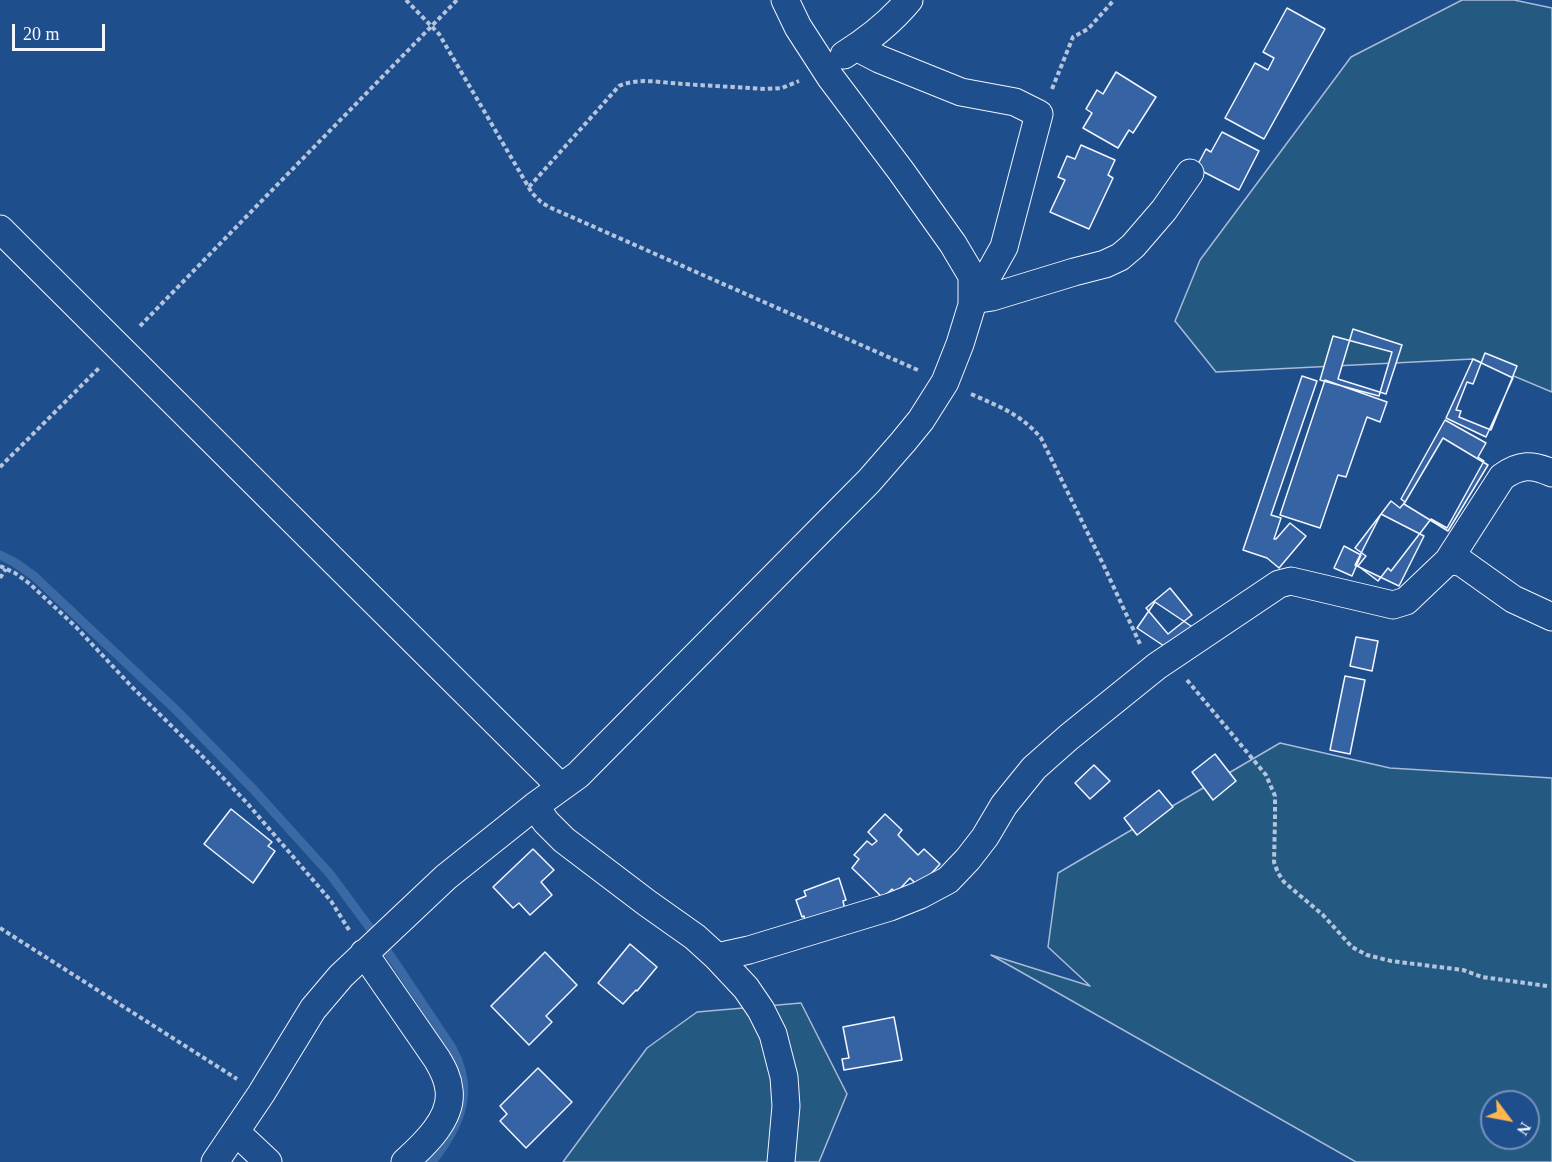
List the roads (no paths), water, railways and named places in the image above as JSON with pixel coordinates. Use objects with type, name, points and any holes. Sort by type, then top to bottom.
[{"type":"street","points":[[215,1162],[314,1010],[341,976],[446,877],[578,775],[869,481],[921,420],[945,382],[972,306],[972,276],[953,244],[824,68],[798,27],[785,0]]},
{"type":"street","points":[[824,68],[895,17],[909,0]]},
{"type":"street","points":[[856,47],[879,59],[961,92],[1016,102],[1039,114],[1005,248],[990,272],[973,292]]},
{"type":"street","points":[[973,292],[992,297],[1105,264],[1120,257],[1133,246],[1164,210],[1190,173]]},
{"type":"street","points":[[0,229],[561,788]]},
{"type":"street","points":[[717,957],[749,950],[890,907],[920,896],[948,880],[985,837],[1004,805],[1034,768],[1163,662],[1279,584],[1291,580],[1393,605],[1406,601],[1448,561],[1502,477],[1510,470],[1526,465],[1552,473]]},
{"type":"street","points":[[1448,561],[1461,562],[1513,599],[1552,617]]},
{"type":"street","points":[[536,806],[546,822],[564,840],[695,937],[746,988],[774,1034],[784,1077],[786,1106],[781,1162]]},
{"type":"street","points":[[373,946],[445,1073],[450,1092],[448,1108],[440,1124],[420,1149],[405,1162]]},
{"type":"street","points":[[236,1132],[268,1162]]},
{"type":"waterway","points":[[0,555],[34,576],[176,710],[253,789],[330,874],[392,958],[452,1048],[463,1079],[464,1093],[457,1121],[432,1162]]}]
